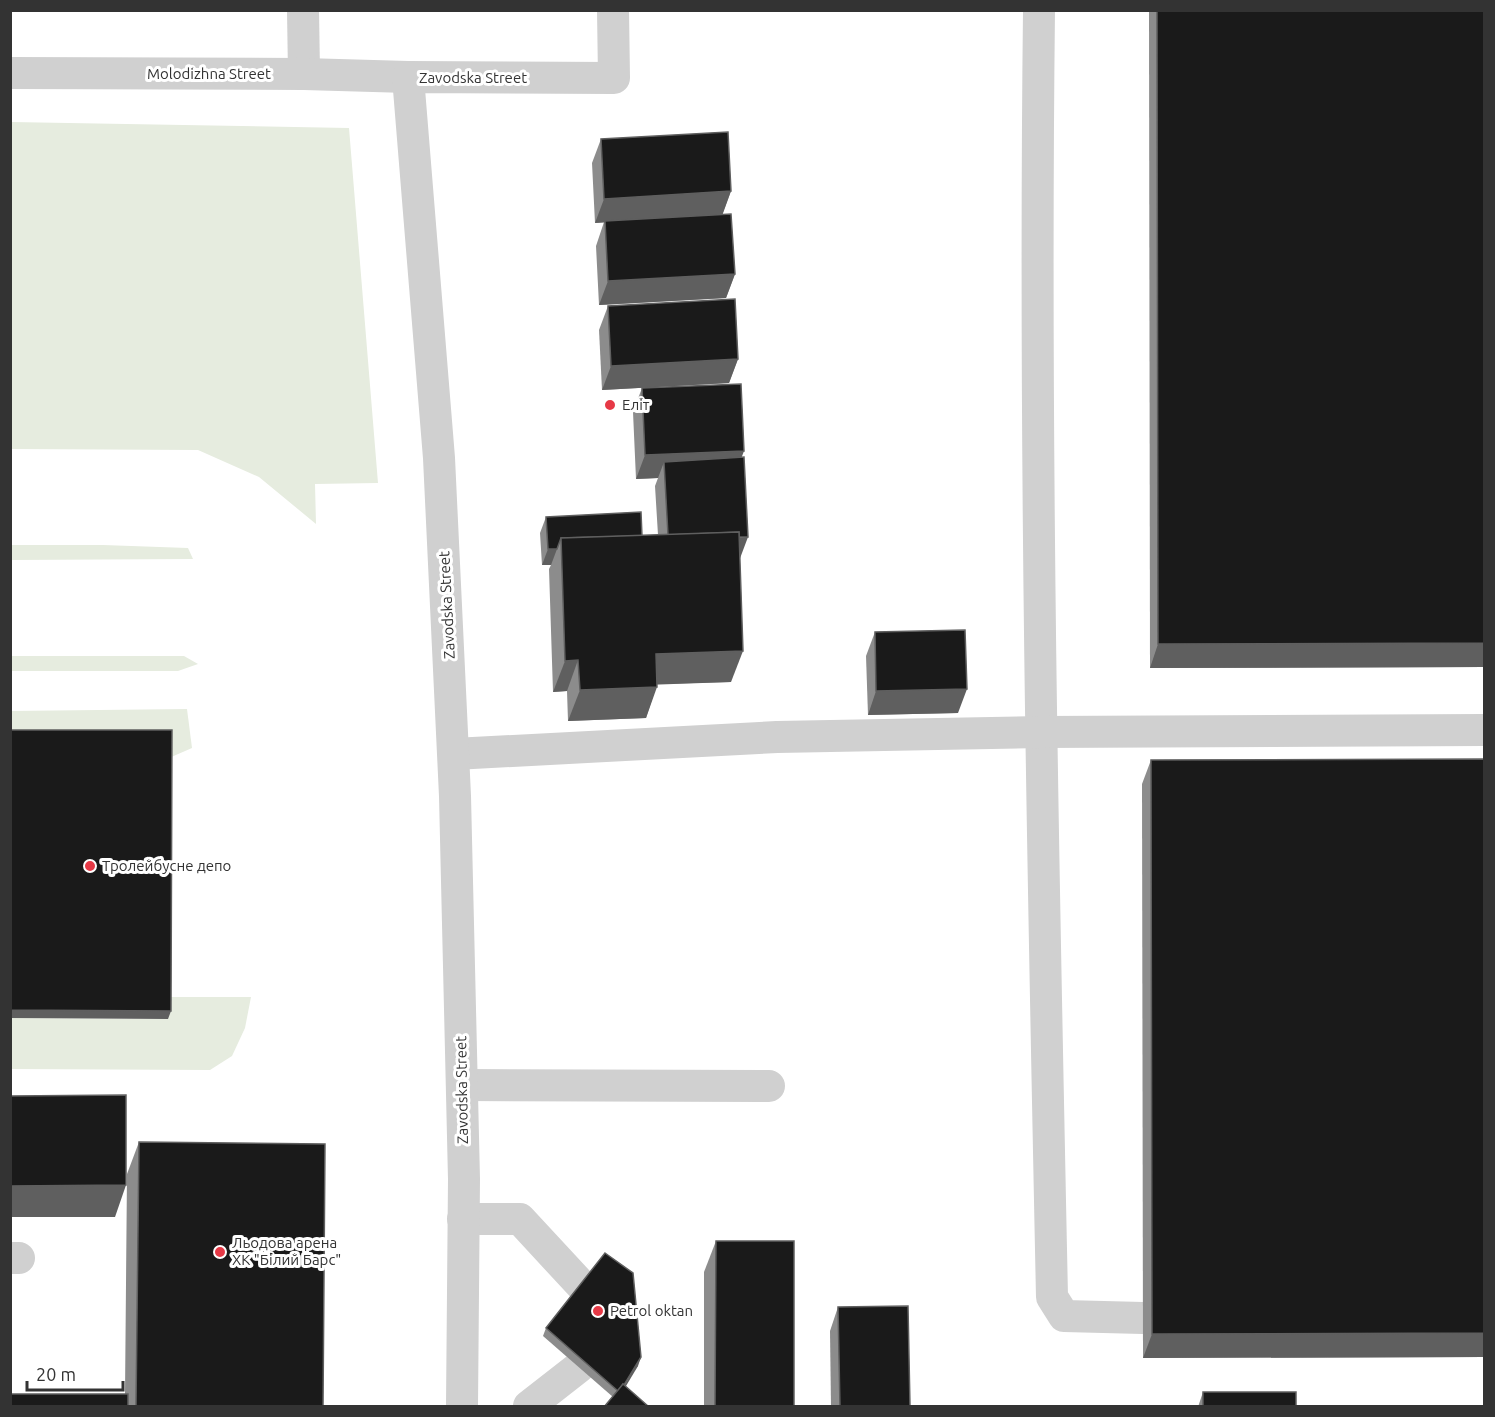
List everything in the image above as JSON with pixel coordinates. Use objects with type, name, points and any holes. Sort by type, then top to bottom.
[{"type":"street","points":[[303,10],[304,74]]},
{"type":"street","name":"Zavodska Street","points":[[462,1407],[462,1085],[454,754],[440,458],[408,77],[614,78],[613,10]]},
{"type":"street","points":[[1039,10],[1037,237],[1040,732],[1052,1297],[1064,1316],[1143,1318]]},
{"type":"street","name":"Molodizhna Street","points":[[10,73],[304,74],[408,77]]},
{"type":"street","points":[[454,754],[777,737],[1040,732],[1485,730]]},
{"type":"street","points":[[462,1085],[769,1086]]},
{"type":"street","points":[[463,1219],[520,1219],[582,1286]]},
{"type":"street","points":[[530,1407],[579,1367]]},
{"type":"shaded area","points":[[11,122],[349,128],[378,483],[315,484],[316,524],[259,477],[198,450],[11,449]]},
{"type":"shaded area","points":[[11,545],[188,548],[193,559],[11,560]]},
{"type":"shaded area","points":[[11,656],[184,656],[198,664],[178,671],[11,671]]},
{"type":"shaded area","points":[[187,709],[192,748],[169,758],[11,738],[10,711]]},
{"type":"shaded area","points":[[168,997],[251,997],[245,1028],[232,1056],[210,1070],[11,1069],[11,1018],[168,1019]]},
{"type":"building","points":[[1157,10],[1485,10],[1485,643],[1158,644]]},
{"type":"building","points":[[728,132],[731,191],[604,199],[601,139]]},
{"type":"building","points":[[731,214],[735,274],[608,281],[605,221]]},
{"type":"building","points":[[735,299],[738,359],[611,366],[608,306]]},
{"type":"building","points":[[741,384],[744,451],[645,455],[642,388]]},
{"type":"building","points":[[744,457],[748,537],[739,537],[739,532],[668,535],[664,462]]},
{"type":"building","points":[[641,512],[642,536],[561,538],[557,549],[548,549],[546,517]]},
{"type":"building","points":[[739,532],[743,651],[656,654],[657,687],[580,690],[578,660],[565,661],[561,538]]},
{"type":"building","points":[[965,630],[967,689],[876,691],[875,632]]},
{"type":"building","name":"Тролейбусне депо","points":[[10,730],[172,730],[171,1011],[10,1010]]},
{"type":"building","points":[[1485,759],[1485,1333],[1152,1334],[1151,760]]},
{"type":"building","points":[[126,1095],[126,1185],[10,1186],[10,1096]]},
{"type":"building","name":"Льодова арена ХК \"Білий Барс\"","points":[[139,1142],[325,1144],[323,1407],[136,1407]]},
{"type":"building","points":[[716,1241],[794,1241],[794,1407],[715,1407]]},
{"type":"building","name":"Petrol oktan","points":[[605,1253],[633,1273],[641,1357],[618,1391],[546,1328]]},
{"type":"building","points":[[908,1306],[910,1407],[840,1407],[838,1307]]},
{"type":"building","points":[[623,1384],[649,1407],[604,1407]]},
{"type":"building","points":[[1203,1392],[1296,1392],[1296,1407],[1203,1407]]},
{"type":"building","points":[[10,1394],[128,1394],[128,1407],[10,1407]]},
{"type":"place","name":"Еліт","points":[[610,405]]},
{"type":"place","name":"Тролейбусне депо","points":[[90,866]]},
{"type":"place","name":"Льодова арена ХК \"Білий Барс\"","points":[[220,1252]]},
{"type":"place","name":"Petrol oktan","points":[[598,1311]]}]
